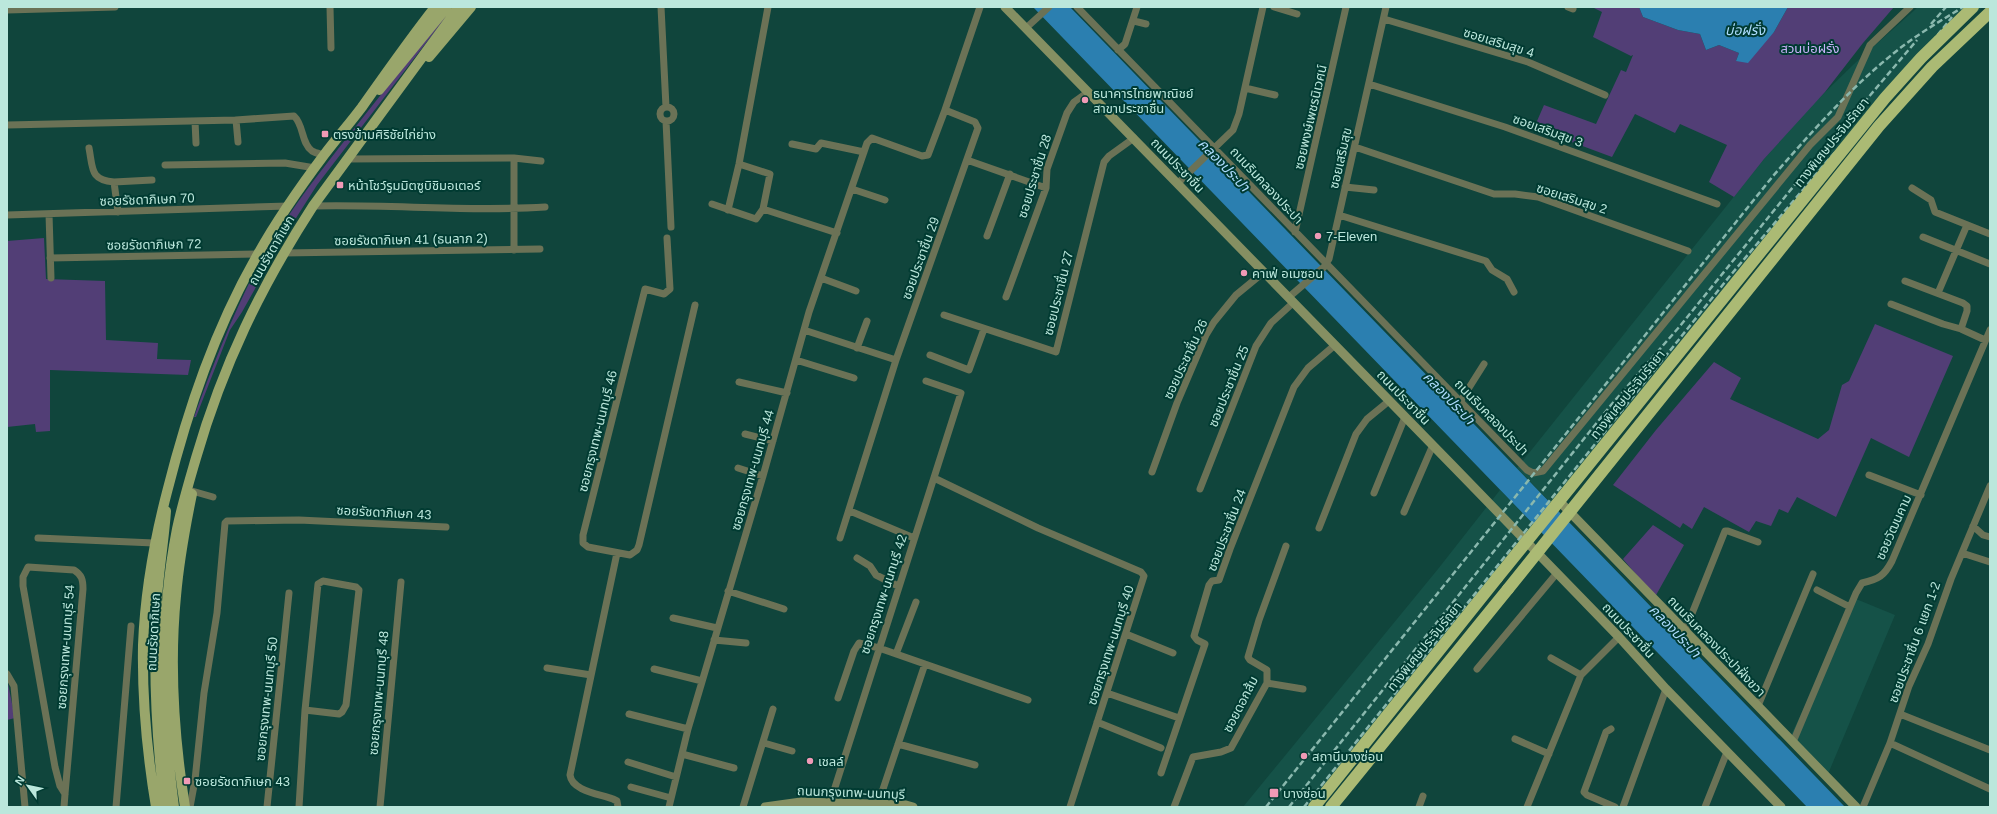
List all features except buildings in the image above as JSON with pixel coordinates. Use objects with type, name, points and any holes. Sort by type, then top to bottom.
[{"type":"highway","name":"ทางพิเศษประจิมรัถยา","points":[[1314,807],[1826,170],[1916,64],[1973,7]]},
{"type":"highway","name":"ทางพิเศษประจิมรัถยา","points":[[1331,807],[1875,131],[1932,67],[1990,12]]},
{"type":"main road","name":"ถนนรัชดาภิเษก","points":[[156,807],[147,752],[143,645],[154,542],[179,441],[205,364],[233,301],[258,254],[288,206],[324,155],[362,107],[396,56],[435,7]]},
{"type":"main road","name":"ถนนรัชดาภิเษก","points":[[362,107],[394,73],[447,7]]},
{"type":"main road","name":"ถนนรัชดาภิเษก","points":[[174,807],[164,700],[168,598],[177,530],[195,460],[210,413],[236,344],[260,294],[283,253],[313,206],[410,76],[459,7]]},
{"type":"main road","name":"ถนนรัชดาภิเษก","points":[[410,76],[439,47],[471,7]]},
{"type":"main road","name":"ถนนประชาชื่น","points":[[1005,7],[1541,556],[1619,637],[1666,689],[1781,807]]},
{"type":"main road","name":"ถนนรัชดาภิเษก","points":[[185,807],[176,740],[173,653],[176,596],[192,491],[195,460]]},
{"type":"main road","name":"ถนนรัชดาภิเษก","points":[[165,807],[155,693],[157,596],[165,523],[166,495]]},
{"type":"main road","name":"ถนนริมคลองประปาฝั่งขวา","points":[[1561,503],[1856,807]]},
{"type":"main road","points":[[1338,807],[1541,556]]},
{"type":"main road","name":"ถนนกรุงเทพ-นนทบุรี","points":[[765,807],[800,802],[878,804],[913,807]]},
{"type":"street","points":[[7,10],[115,7]]},
{"type":"street","points":[[330,7],[331,48]]},
{"type":"street","points":[[661,7],[666,107],[660,113],[662,119],[666,121],[671,227]]},
{"type":"street","points":[[728,210],[739,164],[768,7]]},
{"type":"street","points":[[945,110],[980,7]]},
{"type":"street","points":[[1026,28],[1049,7]]},
{"type":"street","name":"ถนนริมคลองประปา","points":[[1077,7],[1295,232],[1325,266],[1527,470],[1532,473],[1543,471],[1805,152],[1838,117],[1870,45],[1910,7]]},
{"type":"street","points":[[1118,50],[1125,44],[1134,21],[1137,7]]},
{"type":"street","points":[[1178,183],[1232,130],[1239,114],[1263,7]]},
{"type":"street","points":[[1274,7],[1297,14]]},
{"type":"street","name":"ซอยพงษ์เพชรนิเวศน์","points":[[1295,232],[1346,7]]},
{"type":"street","name":"ซอยเสริมสุข","points":[[1325,266],[1331,250],[1386,7]]},
{"type":"street","name":"ซอยเสริมสุข 4","points":[[1384,19],[1528,62],[1604,95]]},
{"type":"street","points":[[1134,21],[1146,24]]},
{"type":"street","name":"ซอยเสริมสุข 3","points":[[1369,84],[1505,127],[1717,204]]},
{"type":"street","points":[[1245,88],[1275,95]]},
{"type":"street","name":"ซอยประชาชื่น 28","points":[[1006,297],[1046,188],[1047,169],[1068,113],[1074,102],[1088,92]]},
{"type":"street","name":"ซอยกรุงเทพ-นนทบุรี 44","points":[[669,807],[688,729],[763,476],[804,330],[867,143],[872,138],[922,156],[928,155],[945,110]]},
{"type":"street","name":"ซอยประชาชื่น 29","points":[[840,538],[850,511],[896,360],[978,128],[977,124],[945,110]]},
{"type":"street","points":[[7,125],[195,122],[294,116],[301,124],[307,145],[312,150],[324,155]]},
{"type":"street","points":[[236,120],[238,142]]},
{"type":"street","points":[[195,122],[196,143]]},
{"type":"street","name":"ซอยประชาชื่น 27","points":[[944,315],[1056,352],[1104,162],[1109,156],[1134,138]]},
{"type":"street","points":[[792,144],[816,150],[821,142],[864,152]]},
{"type":"street","name":"ซอยเสริมสุข 2","points":[[1355,147],[1494,194],[1515,194],[1538,197],[1688,251]]},
{"type":"street","points":[[89,148],[94,173],[99,179],[114,182],[152,180]]},
{"type":"street","points":[[514,158],[514,250]]},
{"type":"street","points":[[348,159],[514,158],[541,161]]},
{"type":"street","points":[[967,160],[1046,188]]},
{"type":"street","points":[[165,165],[285,163],[315,168]]},
{"type":"street","points":[[712,204],[756,219],[763,209],[770,174],[739,164]]},
{"type":"street","points":[[987,236],[1010,174]]},
{"type":"street","points":[[114,182],[118,212]]},
{"type":"street","points":[[1345,187],[1374,190]]},
{"type":"street","points":[[1912,188],[1931,200],[1935,212],[1990,234]]},
{"type":"street","points":[[852,189],[885,200]]},
{"type":"street","points":[[313,206],[365,205],[514,209],[545,207]]},
{"type":"street","name":"ซอยรัชดาภิเษก 70","points":[[7,215],[288,206]]},
{"type":"street","points":[[763,209],[837,233]]},
{"type":"street","points":[[49,214],[51,278]]},
{"type":"street","points":[[1339,215],[1486,261],[1492,270],[1507,279],[1514,292]]},
{"type":"street","points":[[1938,293],[1967,225]]},
{"type":"street","points":[[1923,237],[1990,264]]},
{"type":"street","name":"ซอยกรุงเทพ-นนทบุรี 46","points":[[667,238],[670,289],[664,294],[646,289],[583,535],[583,543],[588,547],[630,555],[637,550],[695,305]]},
{"type":"street","name":"ซอยรัชดาภิเษก 41 (ธนลาภ 2)","points":[[283,253],[540,249]]},
{"type":"street","name":"ซอยรัชดาภิเษก 72","points":[[50,258],[258,254]]},
{"type":"street","points":[[1291,300],[1301,286],[1325,266]]},
{"type":"street","name":"ซอยประชาชื่น 26","points":[[1152,472],[1177,403],[1206,334],[1236,295],[1264,272]]},
{"type":"street","points":[[821,278],[856,292]]},
{"type":"street","points":[[1905,281],[1938,293],[1967,306],[1967,311],[1961,329]]},
{"type":"street","name":"ซอยประชาชื่น 25","points":[[1200,489],[1256,346],[1271,323],[1291,300]]},
{"type":"street","points":[[1891,304],[1943,324],[1961,329],[1986,340]]},
{"type":"street","points":[[857,348],[867,321]]},
{"type":"street","points":[[930,355],[968,370],[984,329]]},
{"type":"street","points":[[804,330],[896,360]]},
{"type":"street","name":"ซอยวัฒนคาม","points":[[1793,742],[1850,607],[1862,583],[1880,577],[1886,573],[1921,495],[1990,330]]},
{"type":"street","name":"ซอยประชาชื่น 24","points":[[1161,773],[1205,644],[1197,640],[1194,636],[1209,585],[1212,581],[1219,580],[1222,576],[1230,549],[1296,383],[1308,368],[1335,345]]},
{"type":"street","points":[[796,360],[854,378]]},
{"type":"street","points":[[1460,402],[1484,364]]},
{"type":"street","name":"ซอยกรุงเทพ-นนทบุรี 42","points":[[830,803],[878,648],[961,393],[926,381]]},
{"type":"street","points":[[738,382],[787,393]]},
{"type":"street","points":[[1319,528],[1356,434],[1367,419],[1389,401]]},
{"type":"street","points":[[1374,493],[1405,417]]},
{"type":"street","points":[[745,434],[773,441]]},
{"type":"street","points":[[1404,512],[1433,446]]},
{"type":"street","points":[[738,468],[763,476]]},
{"type":"street","points":[[1869,475],[1921,495]]},
{"type":"street","name":"ซอยกรุงเทพ-นนทบุรี 40","points":[[934,478],[1033,526],[1143,574],[1145,579],[1070,807]]},
{"type":"street","name":"ซอยประชาชื่น 6 แยก 1-2","points":[[1863,807],[1890,743],[1909,686],[1928,644],[1962,553],[1990,486]]},
{"type":"street","points":[[192,491],[213,497]]},
{"type":"street","points":[[850,511],[914,538]]},
{"type":"street","name":"ซอยรัชดาภิเษก 43","points":[[190,807],[195,780],[204,693],[217,613],[225,523],[227,521],[299,520],[446,527]]},
{"type":"street","points":[[1973,526],[1983,534],[1990,537]]},
{"type":"street","points":[[1685,631],[1725,532],[1728,531],[1758,542]]},
{"type":"street","points":[[38,538],[154,542]]},
{"type":"street","name":"ซอยดอกส้ม","points":[[1174,807],[1193,757],[1221,752],[1230,748],[1267,683],[1267,670],[1250,660],[1248,657],[1257,626],[1286,546]]},
{"type":"street","points":[[617,552],[570,780],[575,786],[613,799],[618,807]]},
{"type":"street","points":[[1962,553],[1990,562]]},
{"type":"street","points":[[857,558],[870,566],[876,575],[898,586]]},
{"type":"street","name":"ซอยกรุงเทพ-นนทบุรี 54","points":[[64,807],[83,580],[80,574],[74,570],[28,567],[23,577],[23,586],[55,767],[60,786],[65,794]]},
{"type":"street","points":[[1477,669],[1557,573]]},
{"type":"street","points":[[1758,706],[1812,574]]},
{"type":"street","points":[[299,807],[306,710],[318,584],[321,581],[356,587],[359,590],[346,705],[339,714],[306,710]]},
{"type":"street","name":"ซอยกรุงเทพ-นนทบุรี 48","points":[[380,807],[401,582]]},
{"type":"street","points":[[1817,590],[1850,607]]},
{"type":"street","points":[[728,591],[784,610]]},
{"type":"street","name":"ซอยกรุงเทพ-นนทบุรี 50","points":[[267,807],[289,593]]},
{"type":"street","points":[[896,654],[916,602]]},
{"type":"street","points":[[673,618],[717,628]]},
{"type":"street","points":[[116,807],[131,626]]},
{"type":"street","points":[[1126,634],[1173,653]]},
{"type":"street","points":[[1527,807],[1581,675],[1619,637]]},
{"type":"street","points":[[714,640],[746,643]]},
{"type":"street","points":[[838,698],[857,646],[859,643],[863,643],[1028,700]]},
{"type":"street","points":[[1551,658],[1581,675]]},
{"type":"street","points":[[878,804],[925,664]]},
{"type":"street","points":[[547,668],[591,675]]},
{"type":"street","points":[[654,669],[702,681]]},
{"type":"street","points":[[7,674],[14,686],[26,807]]},
{"type":"street","points":[[1267,683],[1303,689]]},
{"type":"street","points":[[1623,807],[1666,689]]},
{"type":"street","points":[[1107,693],[1180,718]]},
{"type":"street","points":[[743,807],[764,743],[773,709]]},
{"type":"street","points":[[628,714],[688,729]]},
{"type":"street","points":[[1900,714],[1990,750]]},
{"type":"street","points":[[1097,722],[1161,748]]},
{"type":"street","points":[[1611,729],[1606,732],[1584,792],[1587,795],[1615,807]]},
{"type":"street","points":[[1516,739],[1549,754]]},
{"type":"street","points":[[764,743],[792,751]]},
{"type":"street","points":[[1890,743],[1990,789]]},
{"type":"street","points":[[898,744],[975,765]]},
{"type":"street","points":[[1705,807],[1727,752]]},
{"type":"street","points":[[682,754],[734,768]]},
{"type":"street","points":[[628,762],[676,777]]},
{"type":"street","points":[[631,787],[671,798]]},
{"type":"street","points":[[1419,807],[1423,796]]},
{"type":"shaded area","points":[[1918,7],[1983,7],[1953,33],[1889,100],[1552,504],[1517,468],[1764,159],[1811,106],[1854,64]]},
{"type":"shaded area","points":[[1500,490],[1534,525],[1309,807],[1243,807],[1438,569]]},
{"type":"shaded area","points":[[1856,599],[1895,615],[1828,774],[1791,735]]},
{"type":"green space","name":"สวนบ่อฝรั่ง","points":[[1592,7],[1639,7],[1643,17],[1678,30],[1700,34],[1706,50],[1719,45],[1739,53],[1736,61],[1774,32],[1788,7],[1894,7],[1863,43],[1825,92],[1764,159],[1734,197],[1709,182],[1727,145],[1680,124],[1675,133],[1635,114],[1612,157],[1534,128],[1544,105],[1596,124],[1621,70],[1626,72],[1633,55],[1631,56],[1593,37],[1602,12]]},
{"type":"green space","points":[[447,12],[449,13],[317,185],[284,237],[242,312],[230,330],[196,417],[194,417],[232,320],[259,264],[277,234],[327,163]]},
{"type":"green space","points":[[44,238],[46,279],[105,281],[106,340],[158,343],[157,359],[191,360],[188,375],[50,370],[50,431],[36,432],[35,424],[7,427],[7,241]]},
{"type":"green space","points":[[1875,324],[1953,356],[1909,457],[1871,438],[1836,517],[1797,497],[1788,513],[1779,509],[1771,526],[1756,521],[1749,532],[1704,507],[1692,529],[1683,523],[1680,528],[1613,485],[1656,430],[1714,362],[1741,378],[1730,399],[1818,439],[1829,430],[1842,385],[1849,381]]},
{"type":"green space","points":[[1653,525],[1684,545],[1655,597],[1623,559]]},
{"type":"green space","points":[[7,679],[15,718],[7,720]]},
{"type":"water","points":[[1033,7],[1070,7],[1845,807],[1807,807]]},
{"type":"water","name":"บ่อฝรั่ง","points":[[1639,7],[1788,7],[1774,32],[1748,63],[1736,61],[1739,53],[1719,45],[1706,50],[1700,34],[1678,30],[1643,17]]},
{"type":"railway","points":[[1931,24],[1946,7]]},
{"type":"railway","points":[[1266,807],[1773,176],[1861,81],[1911,40],[1963,7]]},
{"type":"railway","points":[[1304,807],[1729,277],[1829,159],[1891,93],[1952,17]]},
{"type":"railway","points":[[1289,807],[1611,405],[1680,326],[1806,171],[1917,40]]},
{"type":"place","name":"ธนาคารไทยพาณิชย์ สาขาประชาชื่น","points":[[1085,100]]},
{"type":"place","name":"ตรงข้ามศิริชัยไก่ย่าง","points":[[325,134]]},
{"type":"place","name":"หน้าโชว์รูมมิตซูบิชิมอเตอร์","points":[[340,185]]},
{"type":"place","name":"7-Eleven","points":[[1318,236]]},
{"type":"place","name":"คาเฟ่ อเมซอน","points":[[1244,273]]},
{"type":"place","name":"สถานีบางซ่อน","points":[[1304,756]]},
{"type":"place","name":"เชลล์","points":[[810,761]]},
{"type":"place","name":"ซอยรัชดาภิเษก 43","points":[[187,781]]},
{"type":"place","name":"บางซ่อน","points":[[1274,793]]},
{"type":"water label","name":"คลองประปา","points":[[1224,165]]},
{"type":"water label","name":"คลองประปา","points":[[1449,398]]},
{"type":"water label","name":"คลองประปา","points":[[1675,631]]}]
